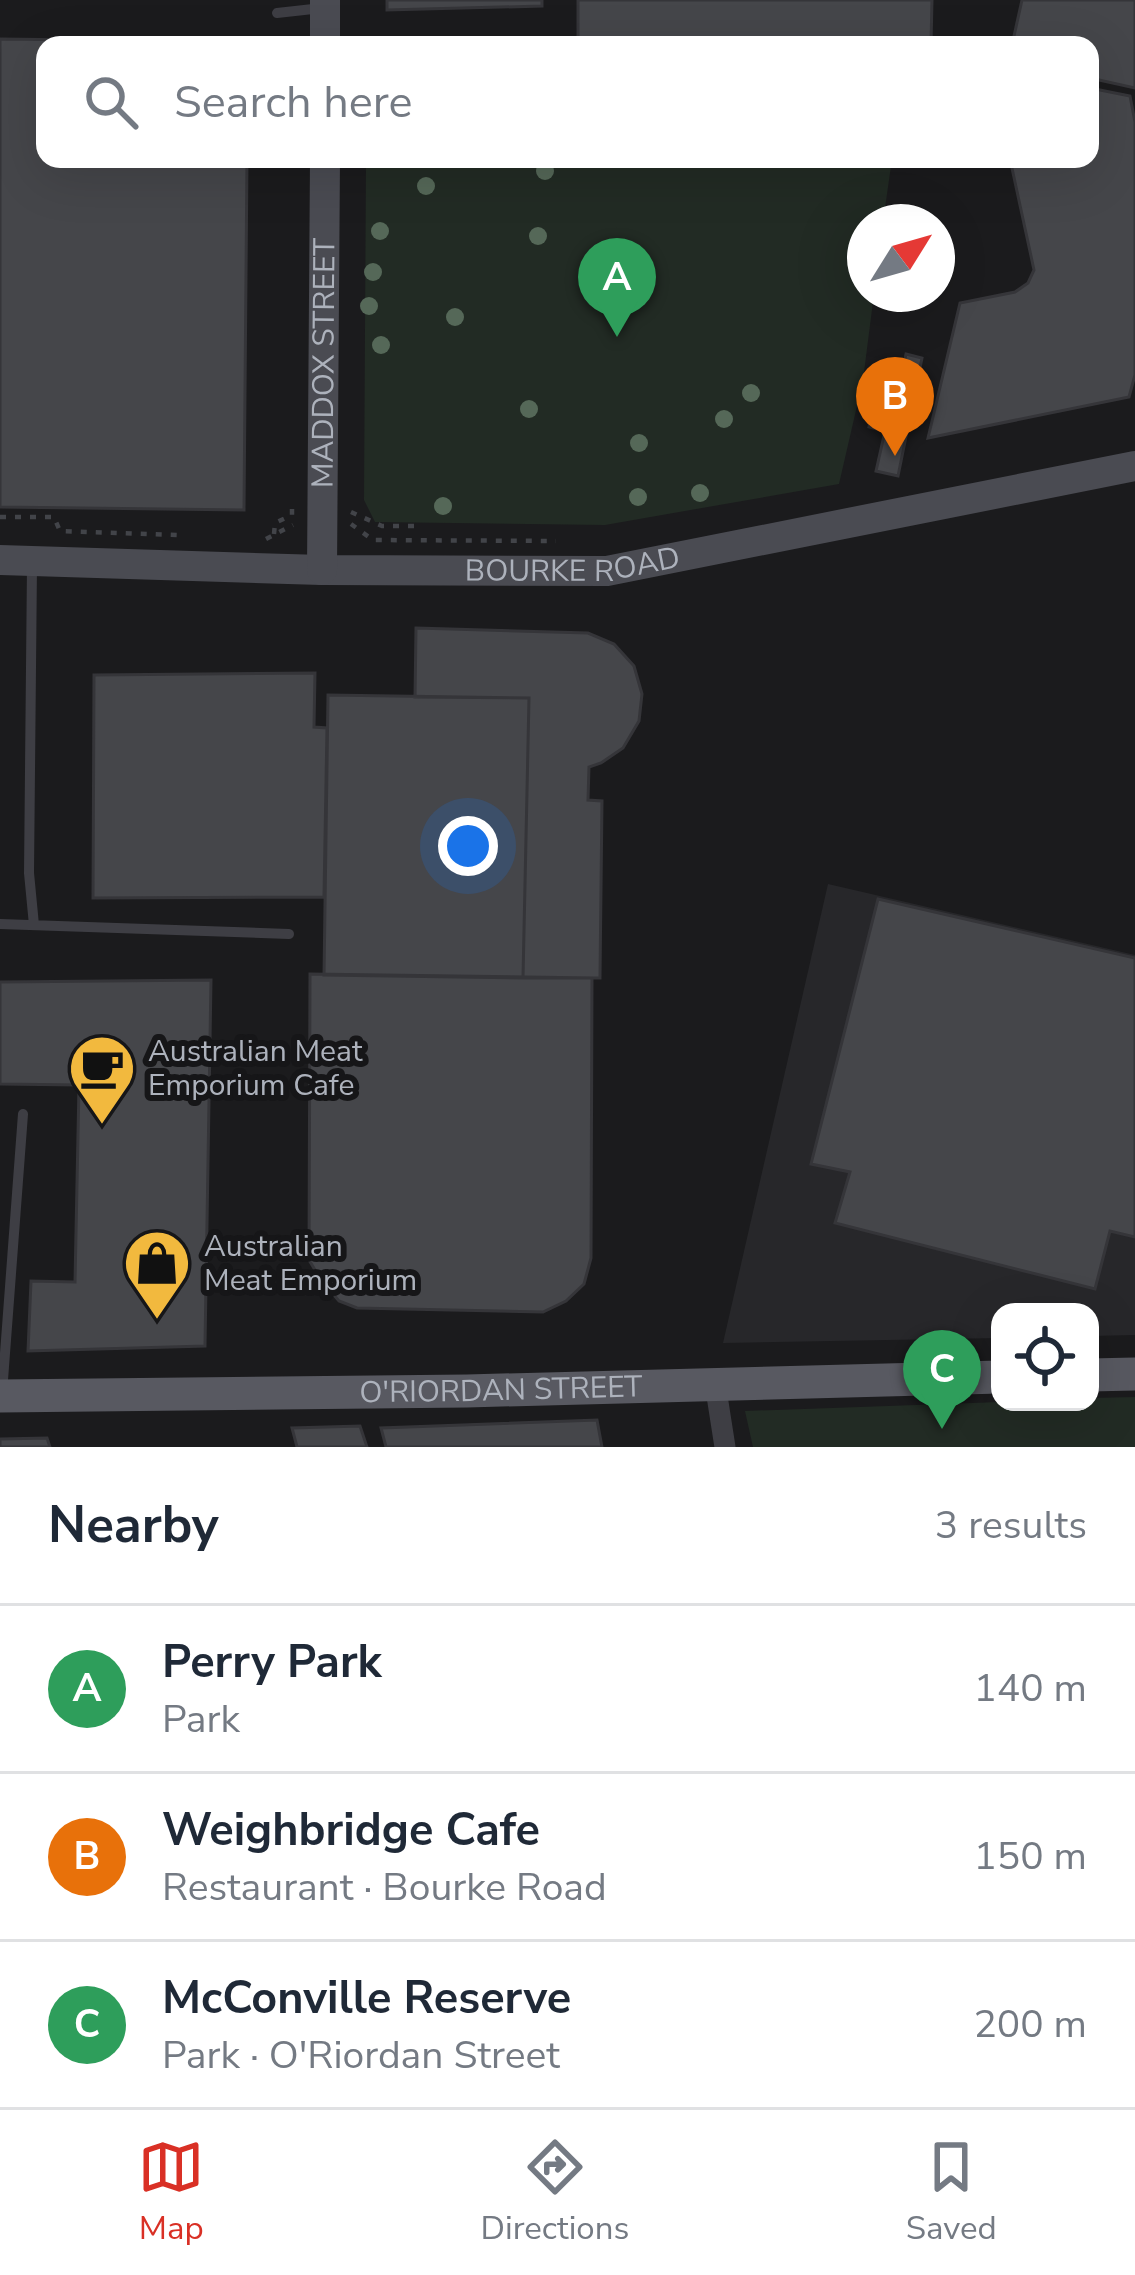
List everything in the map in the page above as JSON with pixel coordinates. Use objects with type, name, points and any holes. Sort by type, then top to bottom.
[{"type":"main road","points":[[1099,1375],[1135,1374]]},
{"type":"main road","name":"O'RIORDAN STREET","points":[[1,1396],[467,1391],[991,1377]]},
{"type":"street","points":[[325,4],[325,36]]},
{"type":"street","name":"MADDOX STREET","points":[[322,570],[325,168]]},
{"type":"street","name":"BOURKE ROAD","points":[[0,560],[322,570],[607,571],[1135,466]]},
{"type":"street","points":[[716,1382],[725,1447]]},
{"type":"lane","points":[[277,13],[325,4]]},
{"type":"lane","points":[[32,562],[29,873],[34,925]]},
{"type":"lane","points":[[0,924],[289,934]]},
{"type":"lane","points":[[1,1396],[22,1114]]},
{"type":"path","points":[[273,537],[275,523],[292,515],[292,509]]},
{"type":"path","points":[[342,509],[382,526],[414,526]]},
{"type":"path","points":[[0,517],[54,517],[61,531]]},
{"type":"shaded area","points":[[366,168],[891,168],[886,204],[847,204],[847,312],[872,312],[863,380],[839,484],[605,525],[375,522],[364,500]]},
{"type":"shaded area","points":[[828,884],[1135,955],[1135,1335],[1099,1336],[1099,1303],[991,1303],[991,1338],[723,1343]]},
{"type":"shaded area","points":[[1135,1397],[1135,1447],[753,1447],[745,1411],[991,1402],[991,1411],[1099,1411],[1099,1398]]},
{"type":"building","points":[[387,0],[542,0],[542,6],[387,10]]},
{"type":"building","points":[[578,0],[932,0],[931,36],[578,36]]},
{"type":"building","points":[[1022,0],[1135,0],[1135,88],[1099,80],[1099,36],[1014,36]]},
{"type":"building","points":[[0,39],[36,39],[36,168],[247,168],[244,510],[0,507]]},
{"type":"building","points":[[1099,90],[1130,96],[1135,122],[1135,375],[1129,397],[928,438],[960,303],[1015,292],[1028,283],[1034,270],[1012,168],[1099,168]]},
{"type":"building","points":[[906,354],[922,358],[898,476],[876,471],[885,431],[869,427],[880,377],[900,381]]},
{"type":"building","points":[[416,628],[588,633],[614,644],[634,666],[642,694],[639,721],[623,748],[589,767],[588,800],[602,801],[600,978],[523,978],[529,698],[415,697]]},
{"type":"building","points":[[315,673],[314,727],[327,728],[324,897],[93,898],[94,675]]},
{"type":"building","points":[[328,695],[529,698],[523,978],[324,975]]},
{"type":"building","points":[[878,899],[1135,958],[1135,1237],[1110,1231],[1095,1289],[835,1223],[850,1172],[811,1164]]},
{"type":"building","points":[[310,974],[592,978],[591,1258],[584,1284],[566,1301],[543,1312],[357,1308],[339,1301],[321,1280],[309,1260]]},
{"type":"building","points":[[211,980],[205,1346],[28,1351],[31,1281],[75,1282],[79,1085],[0,1084],[0,982]]},
{"type":"building","points":[[597,1420],[602,1447],[386,1447],[381,1428]]},
{"type":"building","points":[[360,1426],[367,1447],[297,1447],[292,1428]]},
{"type":"building","points":[[47,1438],[50,1447],[0,1447],[0,1439]]},
{"type":"place","name":"Perry Park","points":[[617,337]]},
{"type":"place","name":"Weighbridge Cafe","points":[[895,456]]},
{"type":"place","name":"Australian Meat Emporium Cafe","points":[[102,1127]]},
{"type":"place","name":"Australian Meat Emporium","points":[[157,1322]]},
{"type":"place","name":"McConville Reserve","points":[[942,1429]]}]
